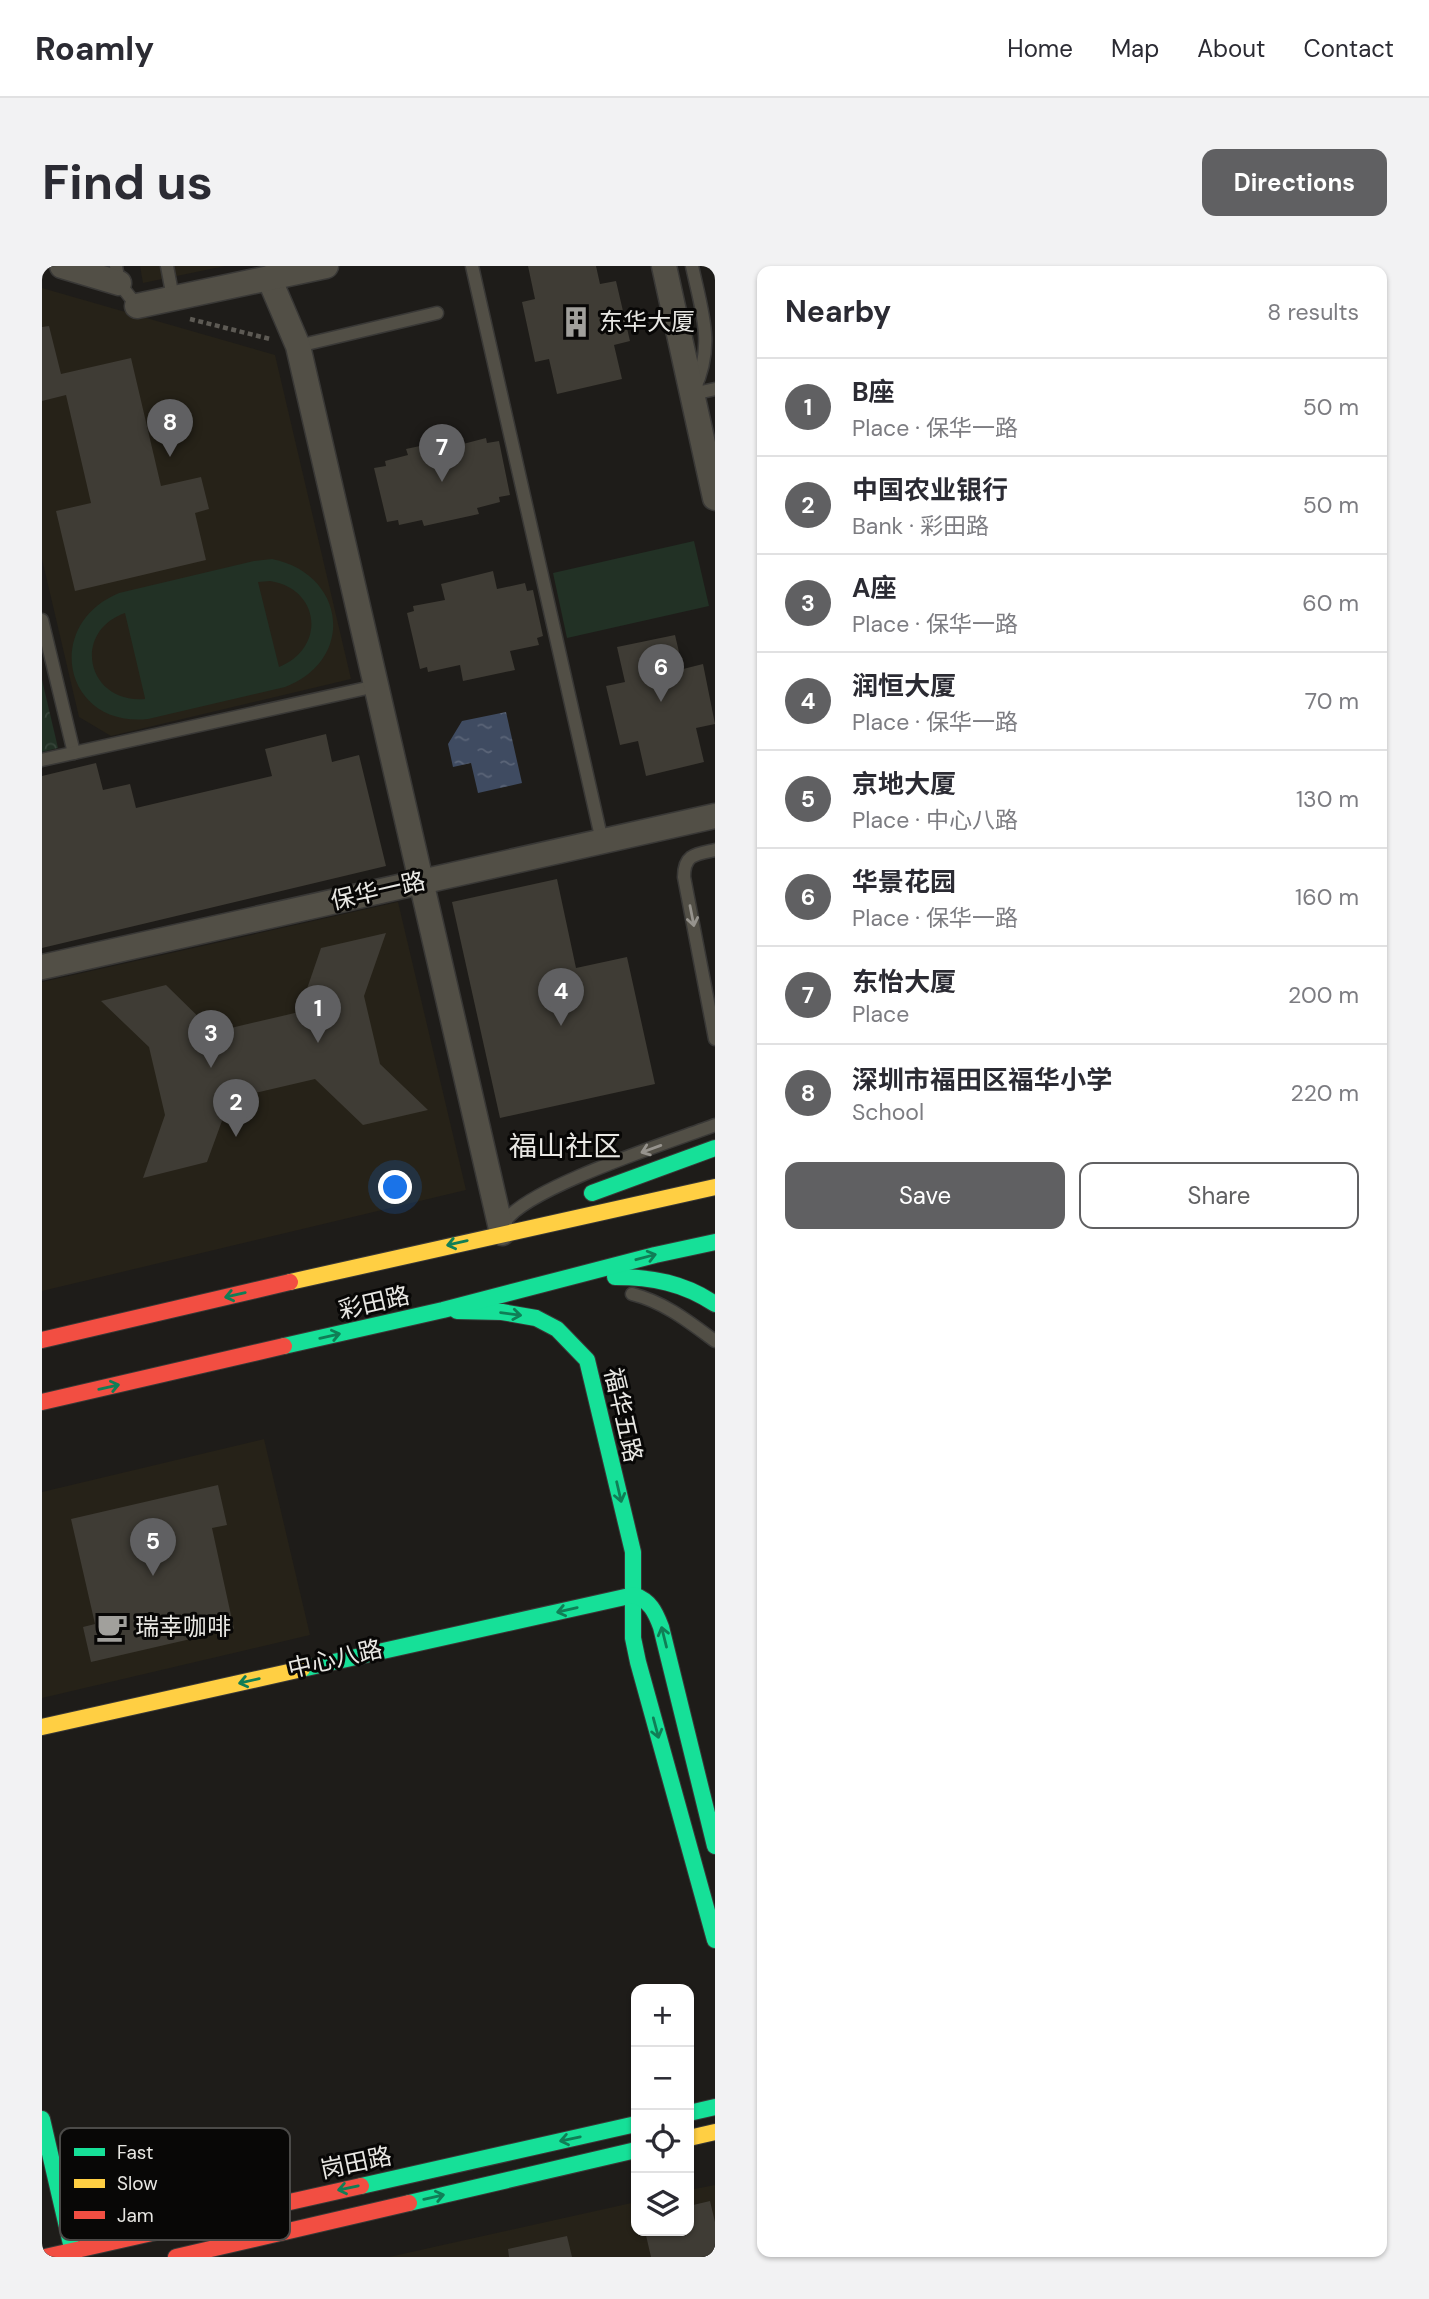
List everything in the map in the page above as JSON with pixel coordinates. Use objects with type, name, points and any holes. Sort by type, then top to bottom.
[{"type":"street","points":[[62,266],[118,274]]},
{"type":"street","points":[[137,306],[326,266]]},
{"type":"street","points":[[664,266],[703,391],[715,498]]},
{"type":"street","points":[[269,278],[298,346],[502,1233],[570,1203],[715,1148]]},
{"type":"street","name":"保华一路","points":[[42,967],[715,816]]},
{"type":"street","name":"彩田路","points":[[42,1340],[715,1186]]},
{"type":"street","name":"彩田路","points":[[42,1402],[443,1310],[715,1242]]},
{"type":"street","points":[[574,1277],[660,1279],[690,1287],[715,1304]]},
{"type":"street","name":"福华五路","points":[[443,1310],[493,1312],[524,1316],[547,1323],[568,1339],[587,1360],[633,1552],[633,1638],[715,1940]]},
{"type":"street","points":[[634,1595],[645,1598],[654,1607],[661,1627],[715,1846]]},
{"type":"street","name":"中心八路","points":[[42,1727],[634,1595]]},
{"type":"street","points":[[620,1625],[633,1638]]},
{"type":"street","points":[[694,2112],[715,2107]]},
{"type":"street","points":[[42,2119],[60,2195]]},
{"type":"street","name":"岗田路","points":[[290,2204],[631,2125]]},
{"type":"street","points":[[694,2137],[715,2132]]},
{"type":"street","name":"岗田路","points":[[290,2230],[631,2151]]},
{"type":"street","name":"岗田路","points":[[44,2257],[74,2254],[135,2240]]},
{"type":"street","name":"岗田路","points":[[176,2257],[249,2240]]},
{"type":"lane","points":[[167,266],[173,299]]},
{"type":"lane","points":[[472,266],[602,841]]},
{"type":"lane","points":[[692,266],[708,339],[702,376],[703,391]]},
{"type":"lane","points":[[118,274],[137,306]]},
{"type":"lane","points":[[298,346],[437,313]]},
{"type":"lane","points":[[42,620],[74,753]]},
{"type":"lane","points":[[42,760],[376,686]]},
{"type":"lane","points":[[715,850],[690,858],[684,869],[715,1039]]},
{"type":"lane","points":[[502,1233],[505,1219],[538,1195],[715,1125]]},
{"type":"lane","points":[[574,1277],[651,1298],[677,1312],[715,1341]]},
{"type":"shaded area","points":[[140,266],[225,266],[143,283]]},
{"type":"shaded area","points":[[42,288],[275,355],[351,679],[111,736],[79,717],[42,559]]},
{"type":"shaded area","points":[[398,902],[466,1190],[42,1291],[42,982]]},
{"type":"shaded area","points":[[264,1439],[310,1635],[42,1698],[42,1492]]},
{"type":"shaded area","points":[[715,2185],[715,2257],[389,2257],[631,2203],[631,2236],[694,2236],[694,2189]]},
{"type":"green space","points":[[694,541],[709,606],[567,638],[553,573]]},
{"type":"green space","points":[[272,559],[297,568],[315,582],[327,599],[333,618],[332,639],[323,658],[308,674],[285,687],[148,719],[119,717],[97,708],[82,692],[73,671],[72,649],[79,627],[95,608],[119,593]],"holes":[[[270,581],[287,586],[300,595],[308,607],[311,620],[305,647],[279,667],[258,582]],[[125,613],[145,698],[145,699],[125,698],[110,690],[99,679],[93,665],[92,650],[97,635],[108,622]]]},
{"type":"green space","points":[[42,680],[58,748],[42,752]]},
{"type":"water","points":[[506,712],[522,783],[478,793],[471,763],[453,767],[448,744],[462,721]]},
{"type":"building","name":"东华大厦","points":[[528,266],[596,266],[600,284],[616,281],[630,341],[614,345],[622,379],[557,394],[549,359],[535,362],[522,302],[535,299]]},
{"type":"building","points":[[49,326],[61,374],[131,358],[161,486],[201,477],[209,509],[195,513],[206,560],[75,591],[56,511],[91,503],[66,395],[42,401],[42,327]]},
{"type":"building","points":[[462,437],[463,444],[486,438],[487,443],[499,441],[510,495],[499,497],[500,502],[477,508],[479,514],[424,526],[422,520],[399,525],[398,520],[387,522],[374,468],[386,466],[385,461],[408,455],[406,449]]},
{"type":"building","points":[[493,571],[497,589],[525,583],[527,591],[533,590],[543,636],[537,638],[539,645],[510,651],[515,670],[463,681],[460,665],[428,672],[427,667],[420,669],[407,613],[414,611],[413,606],[445,600],[441,584]]},
{"type":"building","points":[[675,635],[683,669],[703,664],[715,724],[696,728],[704,762],[646,776],[638,741],[620,745],[606,686],[625,682],[617,647]]},
{"type":"building","points":[[326,734],[332,762],[359,755],[386,866],[42,948],[42,776],[96,763],[103,790],[130,784],[136,808],[272,776],[265,749]]},
{"type":"building","points":[[557,879],[576,968],[627,957],[655,1084],[500,1118],[452,902]]},
{"type":"building","points":[[386,933],[364,996],[380,1064],[428,1110],[363,1125],[315,1079],[230,1099],[207,1162],[143,1178],[165,1115],[149,1047],[101,1001],[166,985],[214,1032],[299,1012],[321,948]]},
{"type":"building","points":[[218,1485],[227,1525],[212,1528],[234,1629],[91,1662],[83,1627],[95,1624],[71,1519]]},
{"type":"building","points":[[710,2201],[715,2222],[715,2257],[651,2257],[646,2236],[694,2236],[694,2205]]},
{"type":"building","points":[[567,2236],[572,2257],[509,2257],[508,2249]]},
{"type":"traffic: fast","points":[[592,1193],[715,1148]]},
{"type":"traffic: fast","points":[[284,1346],[443,1310],[715,1242]]},
{"type":"traffic: fast","points":[[615,1277],[642,1278],[679,1286],[715,1304]]},
{"type":"traffic: fast","points":[[457,1311],[502,1312],[536,1318],[557,1329],[587,1360],[633,1552],[633,1638],[638,1662],[715,1940]]},
{"type":"traffic: fast","points":[[302,1669],[634,1595],[651,1607],[661,1627],[715,1846]]},
{"type":"traffic: fast","points":[[694,2112],[715,2107]]},
{"type":"traffic: fast","points":[[42,2119],[60,2197]]},
{"type":"traffic: fast","points":[[361,2186],[631,2125]]},
{"type":"traffic: fast","points":[[409,2203],[631,2151]]},
{"type":"traffic: fast","points":[[70,2240],[74,2257]]},
{"type":"traffic: slow","points":[[290,1282],[715,1187]]},
{"type":"traffic: slow","points":[[42,1727],[302,1669]]},
{"type":"traffic: slow","points":[[694,2137],[715,2132]]},
{"type":"traffic: jam","points":[[42,1340],[290,1282]]},
{"type":"traffic: jam","points":[[42,1402],[284,1346]]},
{"type":"traffic: jam","points":[[290,2202],[361,2186]]},
{"type":"traffic: jam","points":[[290,2231],[409,2203]]},
{"type":"traffic: jam","points":[[45,2257],[121,2240]]},
{"type":"traffic: jam","points":[[176,2257],[249,2240]]},
{"type":"place","name":"东华大厦","points":[[576,322]]},
{"type":"place","name":"深圳市福田区福华小学","points":[[170,457]]},
{"type":"place","name":"东怡大厦","points":[[442,482]]},
{"type":"place","name":"华景花园","points":[[661,702]]},
{"type":"place","name":"润恒大厦","points":[[561,1026]]},
{"type":"place","name":"B座","points":[[318,1043]]},
{"type":"place","name":"A座","points":[[211,1068]]},
{"type":"place","name":"中国农业银行","points":[[236,1137]]},
{"type":"place","name":"京地大厦","points":[[153,1576]]},
{"type":"place","name":"瑞幸咖啡","points":[[112,1627]]},
{"type":"district","name":"福山社区","points":[[565,1146]]}]
